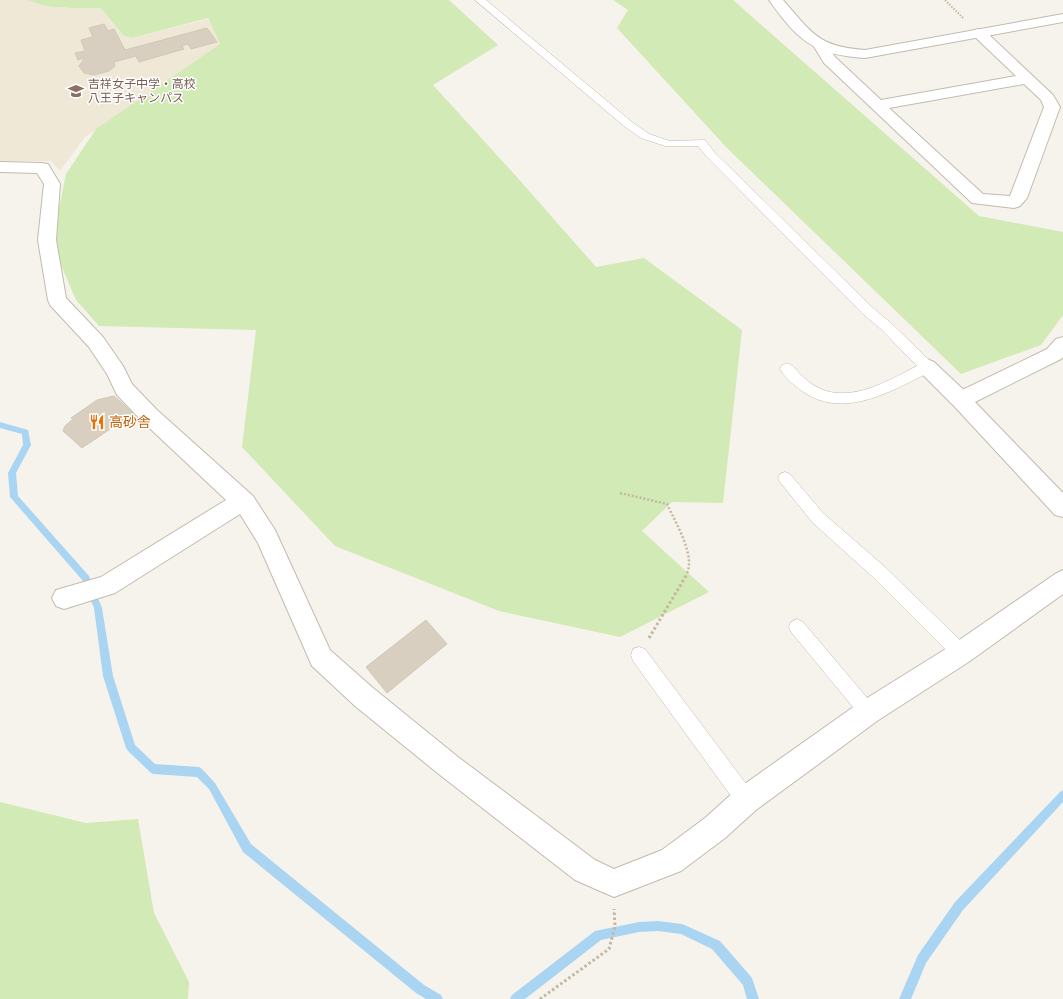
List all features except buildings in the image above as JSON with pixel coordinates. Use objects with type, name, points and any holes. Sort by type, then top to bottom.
[{"type":"street","points":[[776,0],[809,38],[820,45],[836,51],[865,54],[1057,19],[1063,30]]},
{"type":"street","points":[[820,45],[829,60],[978,198],[1014,202],[1019,198],[1052,107],[1048,98],[979,33]]},
{"type":"street","points":[[877,105],[1027,79]]},
{"type":"street","points":[[0,167],[36,167],[42,168],[45,172],[52,184],[47,240],[57,300],[96,342],[116,371],[124,389],[150,416],[245,503],[267,537],[321,658],[364,697],[449,766],[585,870],[614,884],[671,861],[715,828],[746,800],[868,712],[961,653],[1063,581]]},
{"type":"street","points":[[961,400],[1054,354],[1063,344]]},
{"type":"street","points":[[927,367],[961,400],[1063,508]]},
{"type":"street","points":[[81,593],[107,586],[242,501]]},
{"type":"lane","points":[[480,0],[645,136],[669,144],[701,142],[711,155],[868,311],[886,326],[927,367],[872,393],[848,398],[824,396],[803,385],[787,369]]},
{"type":"lane","points":[[785,478],[818,518],[879,572],[961,653]]},
{"type":"lane","points":[[797,627],[868,712]]},
{"type":"lane","points":[[639,655],[746,800]]},
{"type":"path","points":[[620,493],[667,504],[687,547],[690,569],[639,655]]},
{"type":"path","points":[[540,999],[608,949],[615,926]]},
{"type":"shaded area","name":"吉祥女子中学・高校 八王子キャンパス","points":[[0,0],[27,0],[33,3],[62,8],[101,8],[124,36],[132,38],[208,19],[220,44],[85,137],[60,171],[51,161],[0,161]]},
{"type":"green space","points":[[27,0],[449,0],[498,45],[433,85],[596,267],[644,258],[742,330],[723,503],[672,502],[642,531],[709,592],[620,637],[499,611],[335,546],[242,447],[256,330],[99,326],[76,300],[52,244],[66,174],[96,129],[220,44],[208,18],[132,38],[124,36],[101,8],[54,7]]},
{"type":"green space","points":[[613,0],[733,0],[979,216],[1063,232],[1063,315],[1041,345],[961,374],[726,147],[617,28],[628,10]]},
{"type":"green space","points":[[0,802],[86,823],[138,819],[154,913],[189,982],[188,999],[0,999]]},
{"type":"waterway","points":[[0,425],[25,432],[27,445],[12,473],[14,497],[86,579],[98,608],[108,676],[131,748],[153,769],[199,772],[212,786],[247,848],[420,989],[437,999]]},
{"type":"waterway","points":[[905,999],[922,959],[959,906],[1063,795]]},
{"type":"waterway","points":[[516,999],[599,935],[639,927],[658,926],[682,929],[716,945],[748,982],[753,999]]},
{"type":"place","name":"吉祥女子中学・高校 八王子キャンパス","points":[[76,91]]},
{"type":"place","name":"高砂舎","points":[[97,422]]}]
